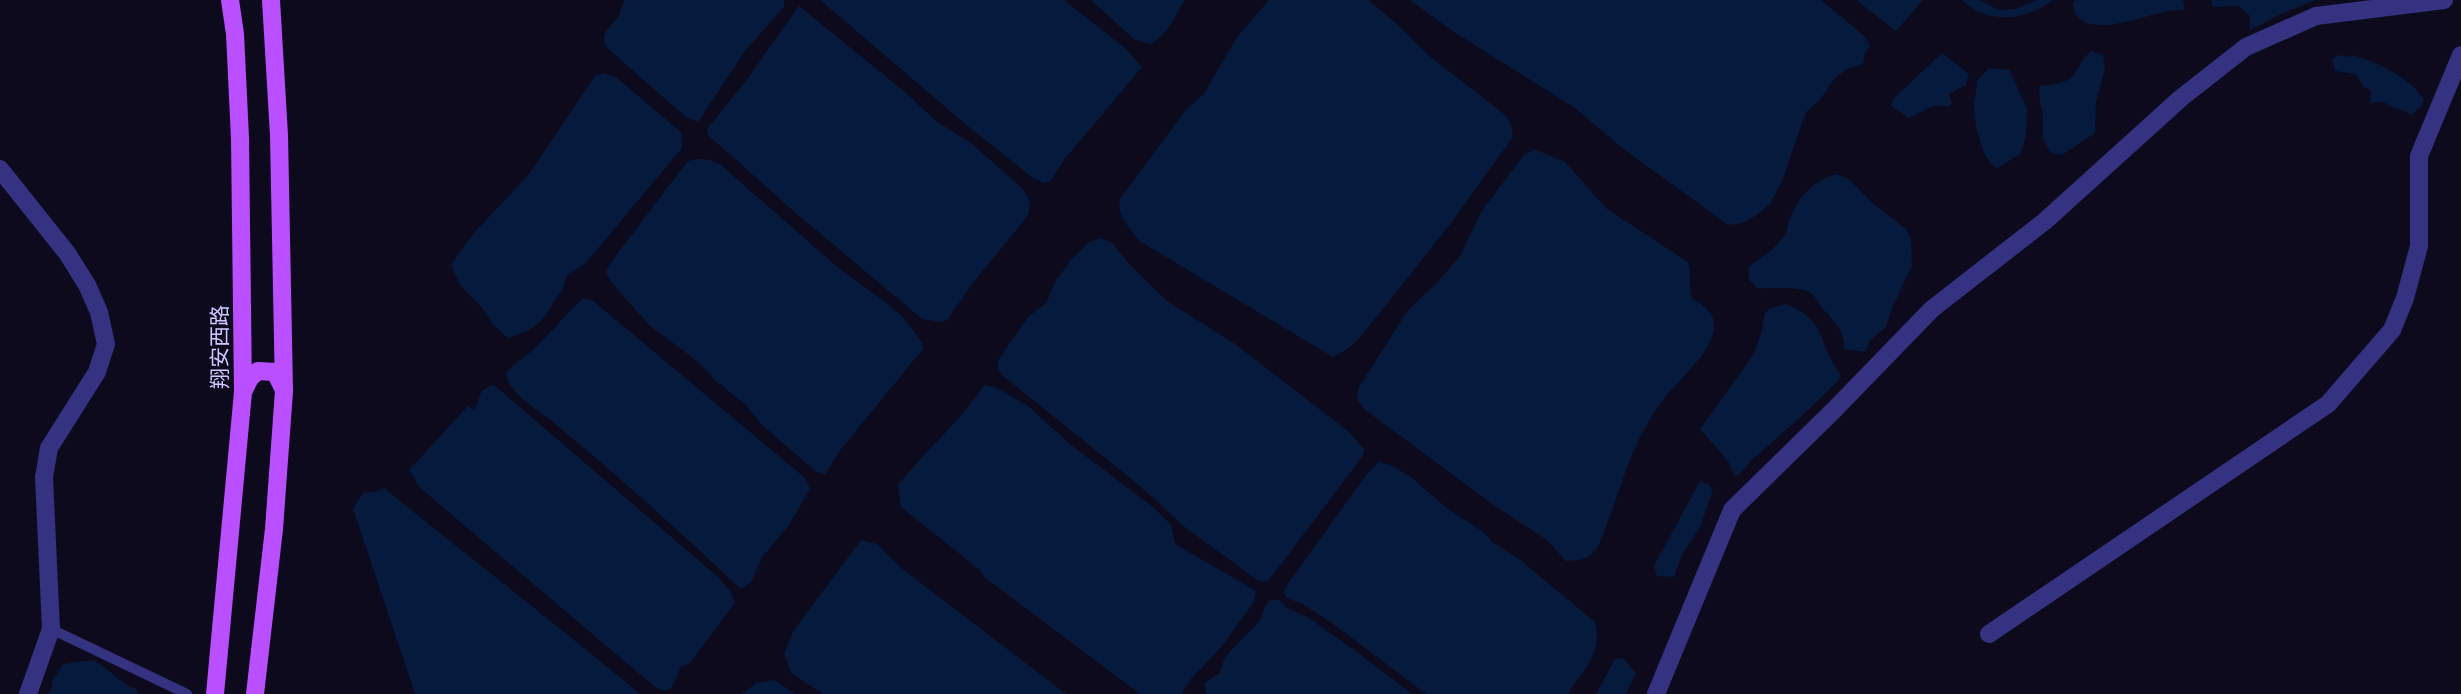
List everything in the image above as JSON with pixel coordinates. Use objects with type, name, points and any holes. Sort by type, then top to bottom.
[{"type":"main road","name":"翔安西路","points":[[215,694],[243,392],[240,138],[235,34],[230,0]]},
{"type":"main road","points":[[255,694],[274,529],[284,391],[279,135],[271,0]]},
{"type":"main road","points":[[243,392],[250,378],[258,370],[275,372],[284,391]]},
{"type":"street","points":[[1656,694],[1732,510],[1932,309],[2045,221],[2181,98],[2246,47],[2316,16],[2444,0]]},
{"type":"street","points":[[1989,634],[2328,404],[2392,330],[2405,298],[2419,246],[2419,156],[2461,55]]},
{"type":"street","points":[[0,169],[67,253],[87,285],[99,312],[106,344],[97,372],[49,448],[44,477],[51,629],[28,694]]},
{"type":"lane","points":[[51,629],[187,694]]},
{"type":"water","points":[[625,0],[784,0],[784,7],[745,51],[698,122],[687,118],[606,47],[605,34],[618,17]]},
{"type":"water","points":[[820,0],[1064,0],[1126,49],[1142,67],[1063,161],[1050,182],[1044,183],[1033,178],[964,123]]},
{"type":"water","points":[[1091,0],[1185,0],[1167,29],[1151,44],[1135,40]]},
{"type":"water","points":[[1269,0],[1368,0],[1428,55],[1504,114],[1511,124],[1513,137],[1451,223],[1362,335],[1349,348],[1333,357],[1141,242],[1120,211],[1120,199],[1187,108],[1203,95],[1237,37]]},
{"type":"water","points":[[1410,0],[1821,0],[1863,35],[1870,46],[1865,53],[1863,64],[1847,69],[1835,78],[1819,101],[1806,112],[1782,181],[1770,204],[1742,223],[1728,225],[1621,147],[1575,108],[1451,30]]},
{"type":"water","points":[[1856,0],[1923,0],[1896,31]]},
{"type":"water","points":[[1962,0],[1979,0],[1999,10],[2015,9],[2037,0],[2053,0],[2019,16],[1995,17],[1983,14]]},
{"type":"water","points":[[2076,0],[2183,0],[2185,10],[2098,25],[2086,23],[2077,16],[2073,3]]},
{"type":"water","points":[[2211,0],[2316,0],[2250,30],[2250,16],[2239,6],[2213,7]]},
{"type":"water","points":[[799,6],[906,93],[936,121],[972,144],[1028,196],[1030,206],[1026,218],[973,283],[947,320],[941,322],[922,319],[708,135],[707,129],[746,81]]},
{"type":"water","points":[[2091,51],[2103,55],[2105,69],[2096,102],[2095,133],[2062,155],[2051,153],[2043,138],[2040,86],[2070,78]]},
{"type":"water","points":[[1942,53],[1969,74],[1966,85],[1949,94],[1952,103],[1949,106],[1933,106],[1909,118],[1891,106],[1893,99]]},
{"type":"water","points":[[2337,55],[2353,55],[2393,72],[2418,92],[2424,100],[2421,107],[2411,115],[2384,102],[2370,103],[2371,90],[2364,87],[2355,74],[2335,71],[2332,60]]},
{"type":"water","points":[[1989,68],[2009,70],[2027,108],[2026,136],[2020,154],[1997,168],[1987,158],[1983,149],[1974,111],[1977,81]]},
{"type":"water","points":[[603,73],[617,78],[681,132],[682,148],[585,264],[568,274],[562,290],[542,320],[528,331],[508,338],[492,324],[485,311],[460,285],[451,265],[474,233],[529,174],[595,76]]},
{"type":"water","points":[[1534,149],[1565,162],[1607,209],[1688,262],[1692,299],[1707,309],[1714,320],[1708,346],[1660,404],[1641,435],[1597,547],[1583,559],[1566,561],[1547,540],[1491,503],[1364,409],[1357,399],[1359,387],[1408,310],[1438,282],[1460,256],[1481,212],[1523,156]]},
{"type":"water","points":[[698,159],[721,165],[841,270],[904,318],[922,343],[923,349],[841,449],[825,474],[816,472],[761,424],[746,405],[716,381],[696,360],[650,326],[606,273],[609,265],[688,161]]},
{"type":"water","points":[[1837,174],[1850,180],[1871,202],[1906,229],[1911,240],[1912,266],[1886,327],[1870,340],[1866,352],[1844,349],[1843,337],[1837,326],[1810,292],[1801,289],[1757,288],[1749,279],[1748,267],[1782,239],[1803,196],[1821,180]]},
{"type":"water","points":[[1100,238],[1112,243],[1167,301],[1235,344],[1349,432],[1365,450],[1269,580],[1257,580],[1182,525],[1145,490],[1002,375],[997,366],[1028,317],[1046,303],[1057,279],[1071,260],[1088,243]]},
{"type":"water","points":[[583,298],[592,300],[805,478],[810,489],[789,525],[763,556],[751,582],[741,589],[625,483],[525,400],[508,380],[506,373],[509,369],[536,347]]},
{"type":"water","points":[[1785,304],[1816,325],[1840,373],[1839,380],[1735,476],[1728,461],[1700,429],[1752,357],[1762,332],[1764,315],[1770,308]]},
{"type":"water","points":[[494,385],[718,577],[730,591],[735,603],[689,664],[681,667],[671,688],[665,691],[655,687],[419,487],[409,470],[468,406],[474,410],[482,391]]},
{"type":"water","points":[[984,385],[995,387],[1028,406],[1071,445],[1153,507],[1171,525],[1175,544],[1256,591],[1254,602],[1222,646],[1190,680],[1182,694],[1140,694],[983,576],[980,570],[901,507],[898,485]]},
{"type":"water","points":[[1378,462],[1390,465],[1411,477],[1448,509],[1519,559],[1595,622],[1595,650],[1569,694],[1426,694],[1332,623],[1301,603],[1286,598],[1284,592],[1287,585]]},
{"type":"water","points":[[1700,481],[1713,490],[1700,527],[1682,555],[1674,577],[1657,576],[1654,566]]},
{"type":"water","points":[[384,488],[640,694],[415,694],[353,509],[363,493]]},
{"type":"water","points":[[861,540],[877,544],[900,567],[1066,694],[823,694],[791,673],[784,653],[794,630]]},
{"type":"water","points":[[1270,600],[1280,600],[1287,608],[1309,618],[1412,694],[1206,694],[1205,682],[1219,674],[1225,657],[1261,619]]},
{"type":"water","points":[[1623,658],[1636,673],[1626,694],[1596,694],[1615,659]]},
{"type":"water","points":[[93,660],[136,689],[138,694],[47,694],[63,664]]},
{"type":"water","points":[[775,680],[795,694],[742,694],[756,683]]}]
